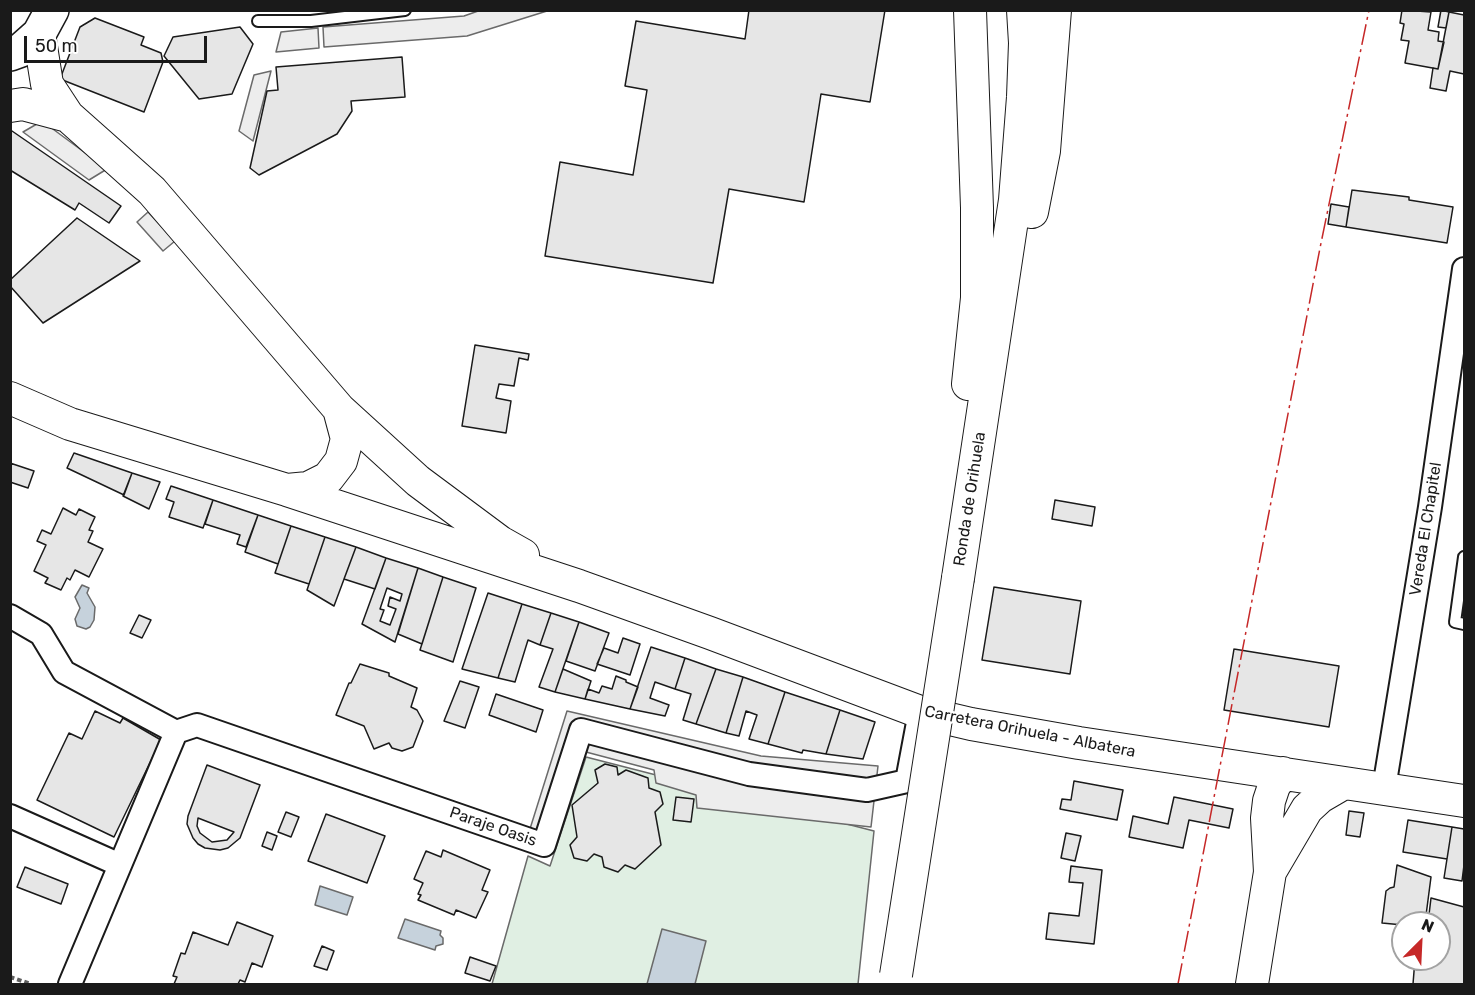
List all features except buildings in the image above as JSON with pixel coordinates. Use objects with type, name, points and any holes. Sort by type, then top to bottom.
[{"type":"highway","points":[[10,54],[21,50],[49,16]]},
{"type":"main road","points":[[958,578],[958,463],[976,298],[977,208],[970,10]]},
{"type":"main road","name":"Ronda de Orihuela","points":[[895,980],[1015,200],[1025,43],[1023,10]]},
{"type":"main road","points":[[992,361],[1022,269],[1042,162],[1055,10]]},
{"type":"main road","points":[[49,16],[47,84],[68,116],[152,191],[339,408],[418,481],[490,536],[579,586]]},
{"type":"main road","points":[[10,106],[23,104],[68,116]]},
{"type":"main road","points":[[14,401],[70,424],[287,490],[579,586]]},
{"type":"main road","points":[[287,490],[308,488],[328,478],[341,461],[346,439],[339,408]]},
{"type":"main road","name":"Carretera Orihuela - Albatera","points":[[579,586],[920,712],[1025,734],[1464,801]]},
{"type":"main road","points":[[1188,760],[1238,783],[1255,803],[1270,872]]},
{"type":"main road","points":[[1252,984],[1270,872],[1290,822],[1290,792],[1283,773]]},
{"type":"main road","points":[[1270,872],[1307,809],[1320,797],[1344,783]]},
{"type":"street","name":"Vereda El Chapitel","points":[[1384,788],[1430,507],[1464,269]]},
{"type":"street","points":[[10,616],[41,634],[63,672],[176,732],[70,984]]},
{"type":"street","name":"Paraje Oasis","points":[[176,732],[197,725],[544,845],[581,730],[749,774],[867,790],[907,781],[920,712]]},
{"type":"street","points":[[10,816],[120,865]]},
{"type":"lane","points":[[258,21],[311,21],[405,10]]},
{"type":"lane","points":[[1464,558],[1455,622],[1464,624]]},
{"type":"path","points":[[10,977],[31,984]]},
{"type":"green space","points":[[586,757],[874,831],[858,984],[492,984],[528,856],[550,866]]},
{"type":"shaded area","points":[[481,10],[547,11],[467,36],[324,47],[323,27],[464,16]]},
{"type":"shaded area","points":[[318,28],[319,48],[276,52],[281,32]]},
{"type":"shaded area","points":[[271,71],[253,141],[239,131],[254,75]]},
{"type":"shaded area","points":[[42,121],[107,169],[89,180],[23,132]]},
{"type":"shaded area","points":[[148,212],[175,241],[163,251],[137,222]]},
{"type":"shaded area","points":[[82,585],[89,588],[87,593],[95,607],[94,620],[86,629],[77,626],[75,619],[80,608],[75,597]]},
{"type":"shaded area","points":[[567,711],[761,756],[878,766],[871,827],[697,808],[696,795],[656,783],[654,770],[586,752],[556,840],[529,832]]},
{"type":"shaded area","points":[[320,886],[353,897],[347,915],[315,905]]},
{"type":"shaded area","points":[[405,919],[441,931],[443,944],[436,946],[435,950],[398,938]]},
{"type":"shaded area","points":[[662,929],[706,941],[695,984],[647,984]]},
{"type":"power","points":[[1178,984],[1320,248],[1369,10]]}]
